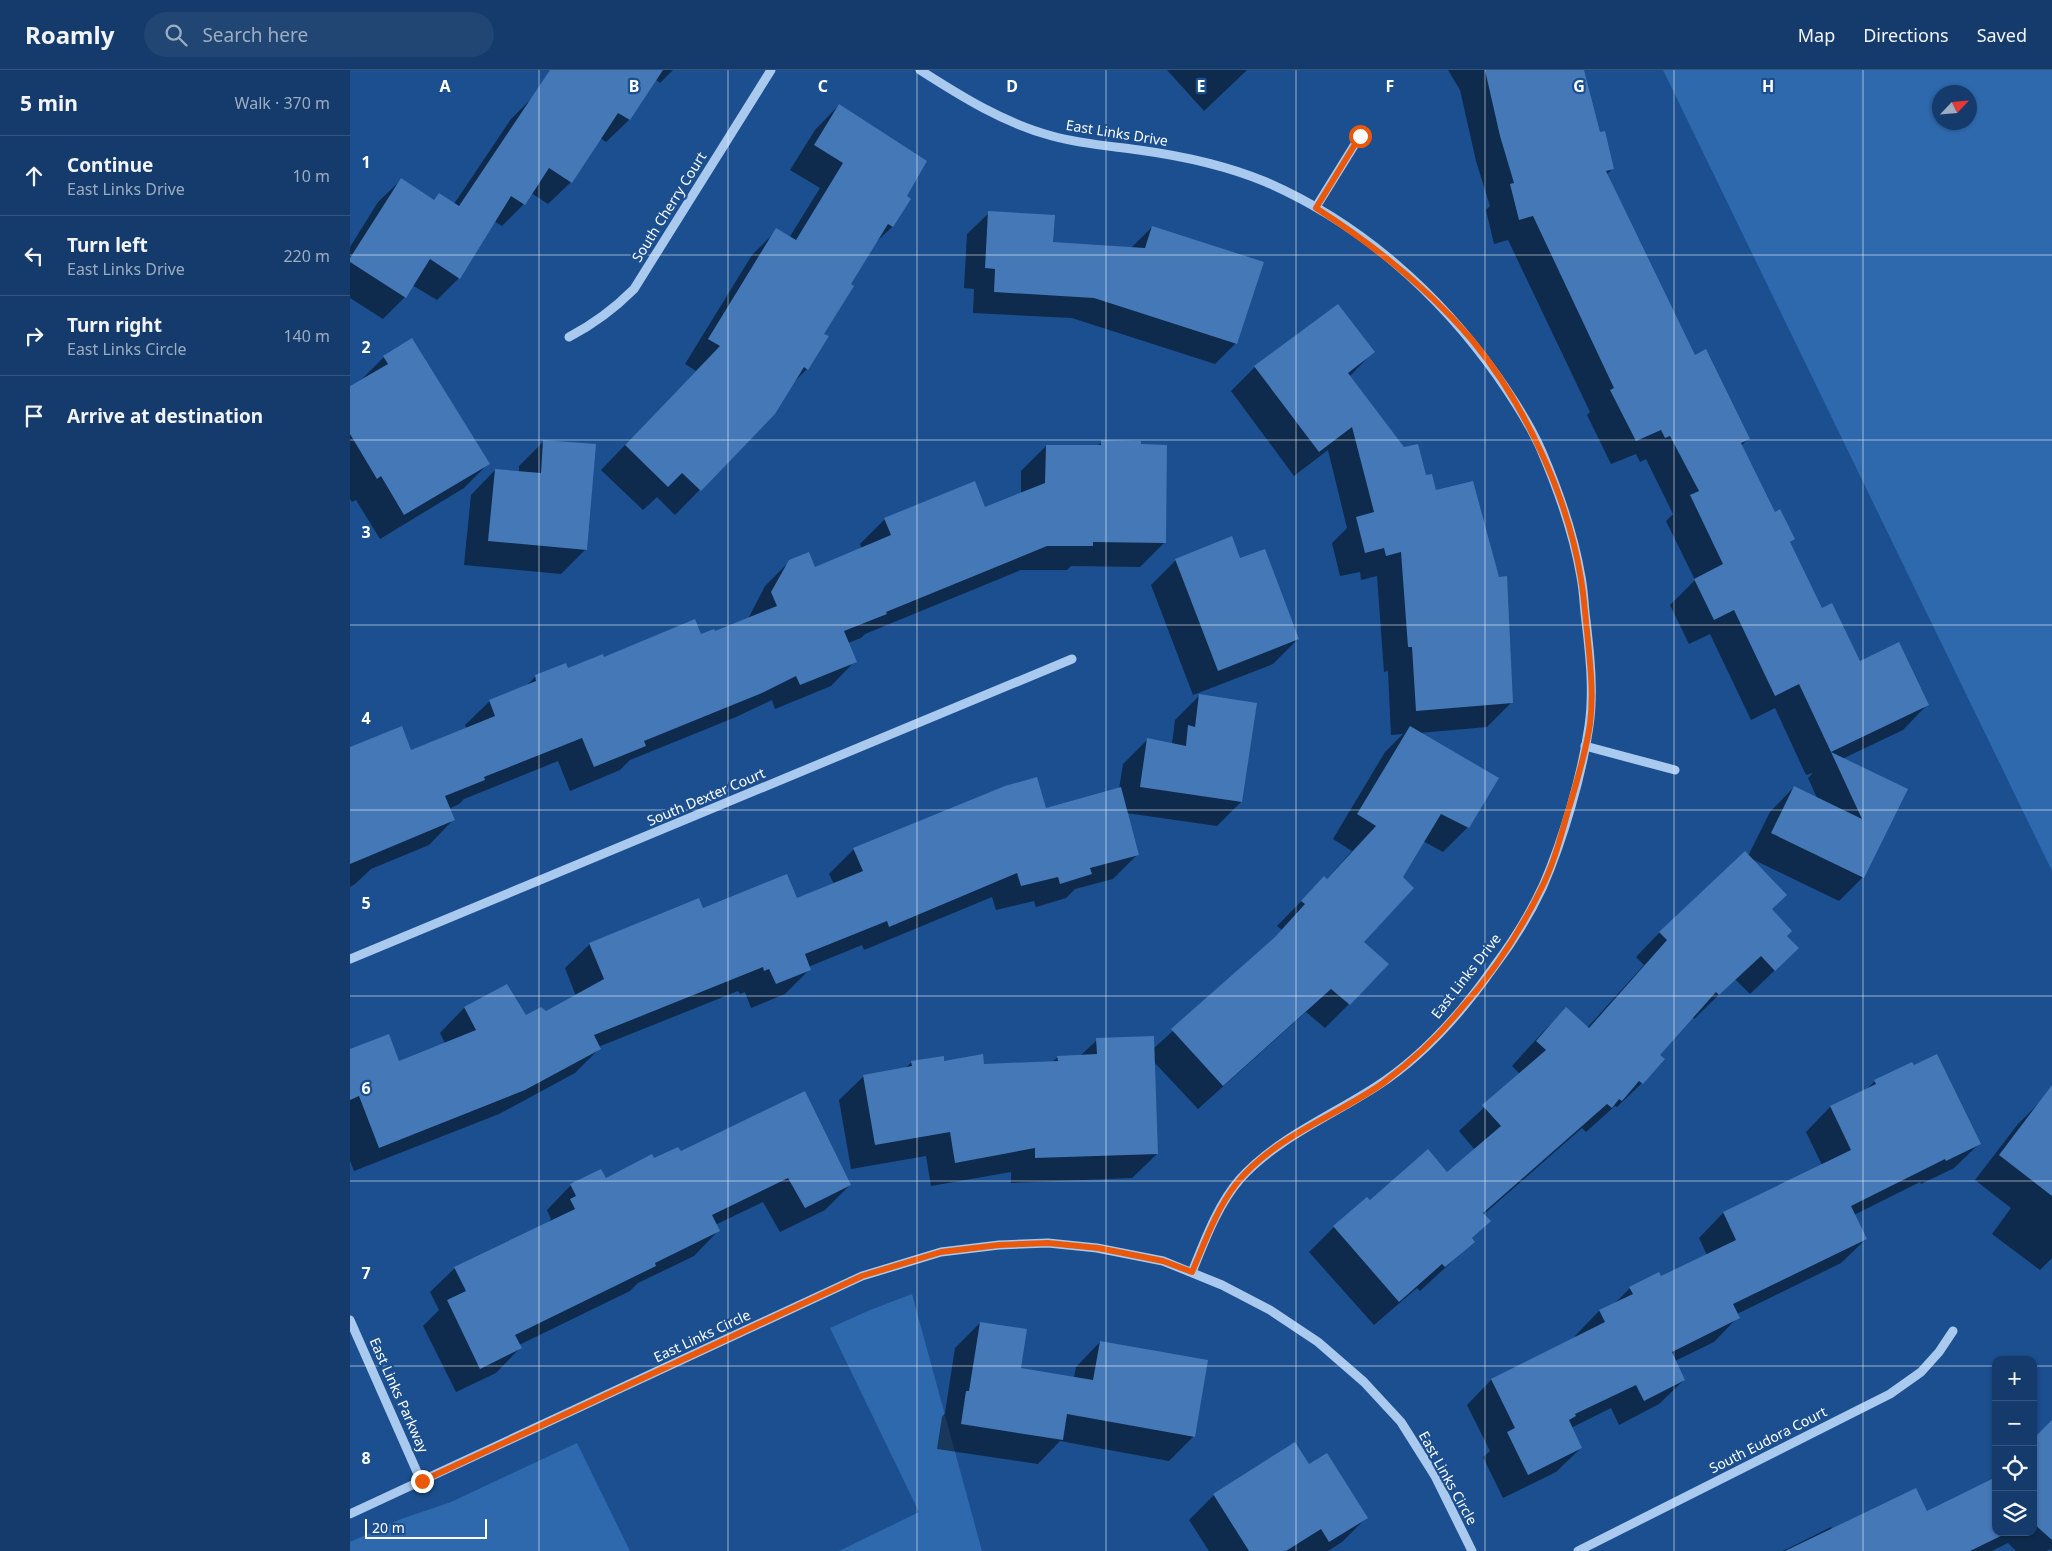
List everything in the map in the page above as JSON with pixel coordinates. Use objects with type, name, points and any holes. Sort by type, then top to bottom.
[{"type":"street","name":"South Cherry Court","points":[[569,338],[594,324],[613,310],[634,289],[771,70]]},
{"type":"street","name":"East Links Drive","points":[[920,70],[979,107],[1019,126],[1057,138],[1182,156],[1223,166],[1267,183],[1316,208],[1357,234],[1396,264],[1433,297],[1474,342],[1511,396],[1540,448],[1564,509],[1581,577],[1590,660],[1590,722],[1575,788],[1543,886],[1520,929],[1494,968],[1460,1011],[1422,1050],[1382,1083],[1286,1140],[1258,1160],[1237,1182],[1220,1207],[1192,1272]]},
{"type":"street","points":[[1316,208],[1360,136]]},
{"type":"street","name":"South Dexter Court","points":[[350,960],[1072,659]]},
{"type":"street","points":[[1585,746],[1675,770]]},
{"type":"street","name":"East Links Circle","points":[[350,1514],[862,1276],[941,1252],[999,1245],[1048,1243],[1098,1248],[1163,1261],[1222,1284],[1270,1310],[1318,1342],[1364,1382],[1401,1422],[1435,1476],[1472,1551]]},
{"type":"street","name":"East Links Parkway","points":[[350,1320],[422,1481]]},
{"type":"street","name":"South Eudora Court","points":[[1578,1551],[1890,1394],[1921,1372],[1954,1331]]},
{"type":"shaded area","points":[[1663,70],[2052,70],[2052,871]]},
{"type":"shaded area","points":[[912,1294],[982,1551],[839,1551],[919,1512],[830,1328]]},
{"type":"shaded area","points":[[577,1443],[630,1551],[350,1551],[350,1542],[401,1519],[451,1502]]},
{"type":"building","points":[[550,70],[663,70],[630,120],[618,113],[572,183],[549,168],[525,205],[511,196],[460,279],[430,259],[406,298],[350,262],[350,258],[401,178],[434,200],[439,193],[459,206]]},
{"type":"building","points":[[1485,70],[1584,70],[1600,132],[1605,131],[1614,169],[1606,171],[1695,355],[1706,349],[1750,439],[1741,443],[1775,512],[1780,509],[1795,539],[1790,542],[1822,608],[1832,603],[1860,661],[1899,642],[1929,705],[1831,752],[1799,684],[1775,696],[1734,610],[1714,620],[1694,579],[1723,564],[1690,495],[1699,491],[1670,436],[1665,438],[1661,430],[1636,441],[1610,390],[1614,388],[1533,216],[1519,220],[1510,184],[1514,183],[1500,136]]},
{"type":"building","points":[[839,104],[927,161],[907,196],[911,199],[893,227],[888,224],[851,284],[854,286],[824,334],[829,336],[808,370],[804,367],[775,414],[701,491],[682,473],[668,487],[625,445],[720,346],[708,339],[776,228],[796,240],[843,163],[814,145]]},
{"type":"building","points":[[988,211],[1055,215],[1053,242],[1145,248],[1152,226],[1264,262],[1237,344],[1094,298],[994,292],[995,269],[985,268]]},
{"type":"building","points":[[1338,304],[1375,352],[1348,373],[1404,447],[1418,444],[1426,475],[1432,474],[1436,490],[1473,481],[1499,577],[1507,576],[1513,703],[1416,711],[1412,647],[1408,647],[1401,552],[1386,556],[1384,548],[1365,553],[1356,517],[1374,512],[1352,427],[1319,452],[1254,366]]},
{"type":"building","points":[[412,338],[490,464],[404,515],[381,476],[377,479],[350,434],[350,386],[388,364],[383,356]]},
{"type":"building","points":[[543,440],[596,444],[587,550],[488,541],[495,469],[541,473]]},
{"type":"building","points":[[1101,440],[1141,441],[1141,444],[1167,445],[1166,543],[1093,542],[1093,546],[1047,546],[844,631],[857,662],[800,685],[796,676],[762,693],[644,741],[646,746],[594,767],[582,738],[484,777],[485,780],[445,796],[455,820],[350,864],[350,747],[402,726],[411,750],[495,716],[489,700],[536,681],[535,675],[566,663],[568,668],[603,654],[604,657],[695,619],[701,634],[714,629],[715,631],[777,606],[771,592],[789,560],[809,552],[815,567],[891,535],[884,518],[975,481],[985,507],[1045,483],[1046,445],[1101,445]]},
{"type":"building","points":[[1232,536],[1240,558],[1265,549],[1299,639],[1218,671],[1175,559]]},
{"type":"building","points":[[1199,694],[1257,703],[1242,802],[1140,787],[1147,738],[1186,746],[1188,725],[1195,727]]},
{"type":"building","points":[[1410,726],[1499,778],[1469,828],[1441,814],[1403,877],[1414,888],[1364,942],[1389,964],[1350,1005],[1331,989],[1223,1086],[1171,1029],[1275,937],[1305,904],[1301,901],[1324,876],[1327,879],[1376,826],[1357,814]]},
{"type":"building","points":[[1831,752],[1908,789],[1864,878],[1771,833],[1794,786],[1862,819]]},
{"type":"building","points":[[1037,777],[1046,808],[1121,787],[1139,855],[1090,868],[1092,874],[1060,884],[1058,877],[1021,886],[1017,873],[889,927],[887,921],[805,954],[811,970],[776,984],[769,969],[764,971],[763,967],[594,1035],[601,1049],[525,1090],[379,1148],[359,1096],[350,1100],[350,1049],[389,1034],[399,1061],[476,1030],[464,1007],[507,984],[526,1015],[541,1007],[546,1011],[604,979],[589,943],[699,898],[703,908],[787,874],[797,898],[863,871],[853,848],[1005,786]]},
{"type":"building","points":[[1745,851],[1787,895],[1772,909],[1792,931],[1787,936],[1799,948],[1775,971],[1761,956],[1719,995],[1716,992],[1660,1055],[1665,1059],[1643,1084],[1639,1081],[1622,1101],[1619,1099],[1612,1108],[1607,1104],[1483,1213],[1491,1221],[1472,1238],[1475,1242],[1445,1267],[1442,1264],[1399,1302],[1333,1226],[1367,1197],[1370,1200],[1428,1149],[1447,1172],[1501,1126],[1482,1105],[1546,1050],[1536,1041],[1566,1007],[1589,1028],[1667,940],[1659,932]]},
{"type":"building","points":[[1154,1036],[1158,1154],[1035,1158],[1035,1148],[955,1163],[950,1132],[875,1145],[863,1075],[912,1066],[911,1061],[944,1056],[944,1061],[983,1054],[984,1064],[1058,1061],[1057,1056],[1097,1054],[1096,1038]]},
{"type":"building","points":[[1937,1054],[1981,1144],[1946,1161],[1945,1159],[1851,1206],[1867,1239],[1733,1304],[1740,1318],[1672,1352],[1685,1380],[1644,1401],[1636,1385],[1575,1414],[1576,1416],[1569,1420],[1582,1448],[1528,1475],[1507,1432],[1515,1428],[1491,1379],[1605,1322],[1599,1310],[1633,1294],[1629,1287],[1659,1272],[1661,1276],[1736,1240],[1723,1212],[1851,1150],[1830,1106],[1876,1084],[1874,1080],[1912,1062],[1914,1065]]},
{"type":"building","points":[[2052,1085],[2052,1196],[1999,1155]]},
{"type":"building","points":[[805,1091],[851,1185],[805,1208],[788,1178],[712,1215],[720,1231],[655,1263],[656,1266],[515,1335],[522,1348],[480,1369],[447,1300],[466,1291],[454,1267],[575,1209],[570,1199],[576,1196],[570,1184],[601,1169],[606,1178],[652,1154],[654,1158],[678,1147],[681,1151]]},
{"type":"building","points":[[980,1322],[1027,1329],[1021,1368],[1093,1380],[1100,1341],[1208,1360],[1195,1437],[1067,1414],[1063,1440],[961,1424],[966,1391],[969,1391]]},
{"type":"building","points":[[2052,1420],[2052,1540],[2037,1527],[2037,1435]]},
{"type":"building","points":[[1295,1442],[1309,1464],[1327,1453],[1368,1518],[1329,1542],[1321,1529],[1286,1551],[1249,1551],[1213,1494]]},
{"type":"building","points":[[1992,1479],[1992,1536],[2001,1536],[1970,1551],[1785,1551],[1916,1488],[1927,1511]]},
{"type":"route","points":[[422,1481],[862,1276],[941,1252],[999,1245],[1048,1243],[1098,1248],[1163,1261],[1192,1272],[1220,1207],[1237,1182],[1258,1160],[1286,1140],[1382,1083],[1422,1050],[1460,1011],[1494,968],[1520,929],[1543,886],[1561,836],[1578,778],[1590,722],[1590,660],[1581,577],[1564,509],[1540,448],[1511,396],[1474,342],[1433,297],[1396,264],[1357,234],[1316,208],[1360,136]]}]
